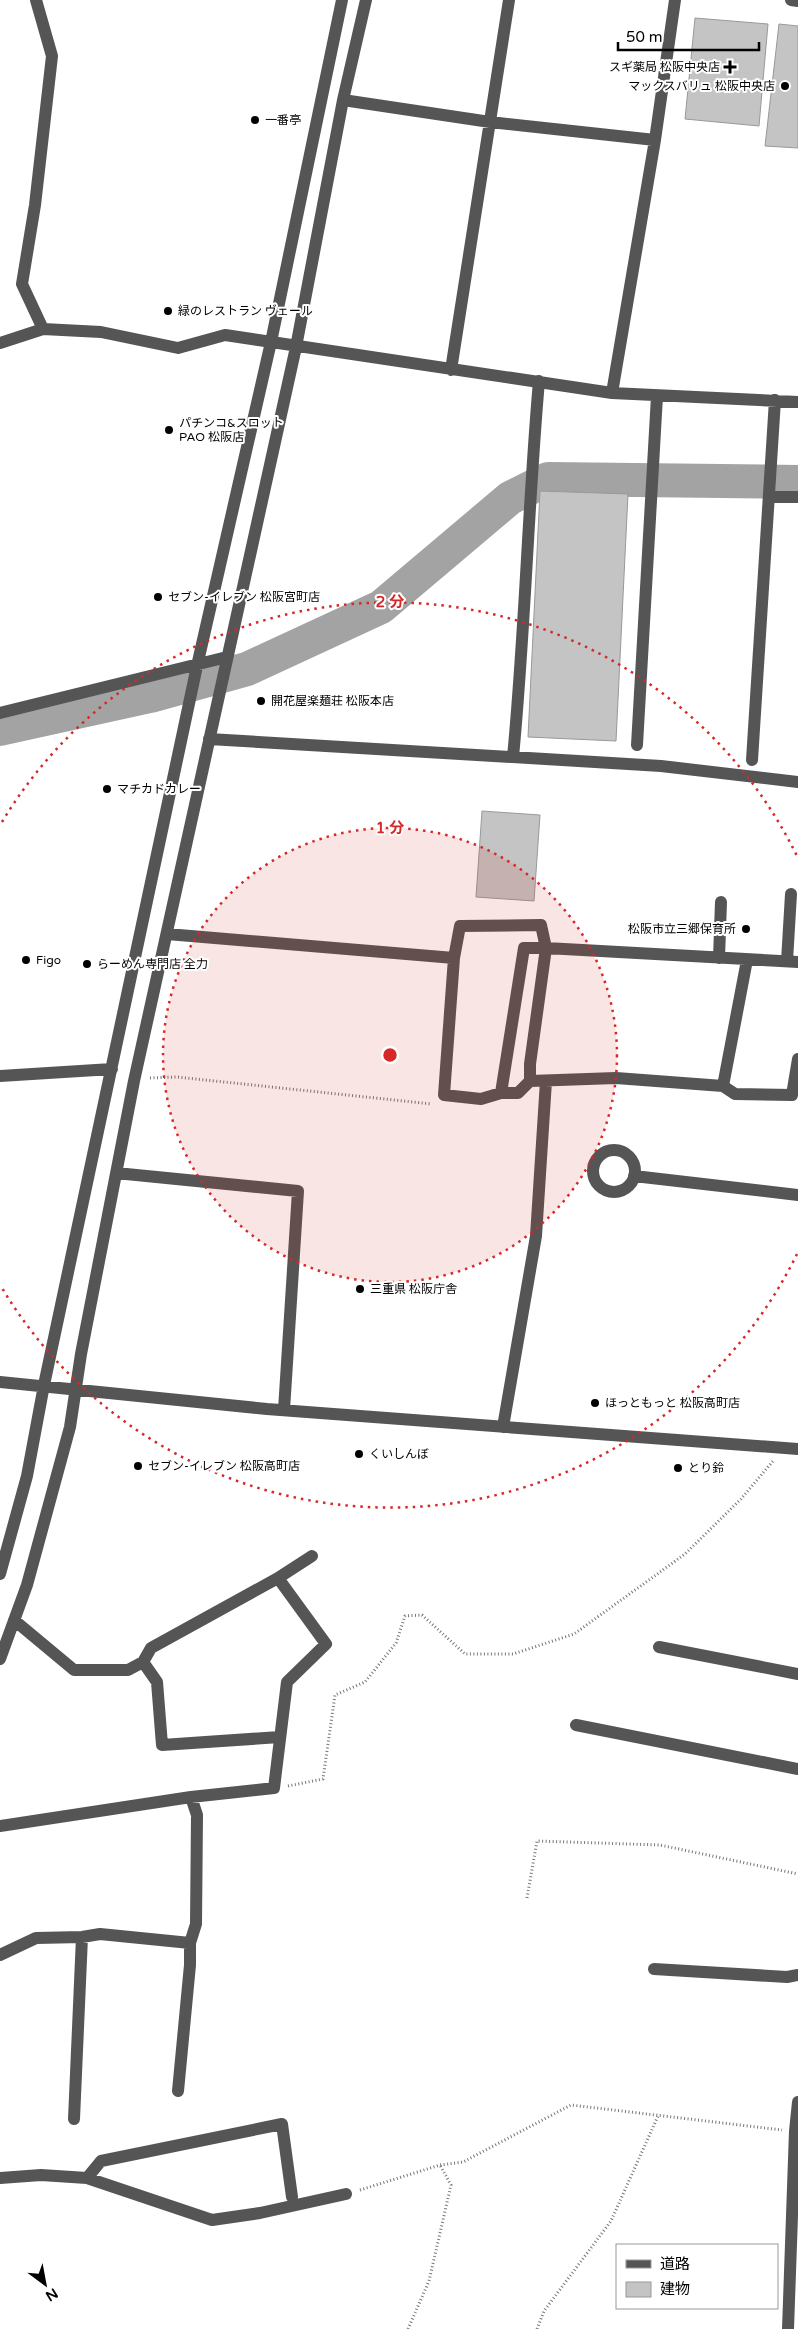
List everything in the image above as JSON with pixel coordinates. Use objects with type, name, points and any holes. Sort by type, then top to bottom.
[{"type":"street","points":[[36,0],[52,56],[35,205],[22,284],[43,329]]},
{"type":"street","points":[[0,1574],[27,1476],[44,1385],[190,699],[271,342],[342,0]]},
{"type":"street","points":[[0,1659],[27,1585],[67,1437],[74,1389],[116,1174],[218,693],[227,661],[296,347],[343,100],[366,0]]},
{"type":"street","points":[[451,370],[509,0]]},
{"type":"street","points":[[612,393],[655,140],[675,0]]},
{"type":"street","points":[[791,0],[798,1]]},
{"type":"street","points":[[343,100],[490,122],[655,140]]},
{"type":"street","points":[[0,342],[43,329],[101,332],[178,348],[225,335],[612,393],[798,402]]},
{"type":"street","points":[[513,758],[539,381]]},
{"type":"street","points":[[637,745],[657,396]]},
{"type":"street","points":[[752,760],[775,400]]},
{"type":"street","points":[[769,496],[798,497]]},
{"type":"street","points":[[0,713],[227,661]]},
{"type":"street","points":[[209,739],[661,766],[798,782]]},
{"type":"street","points":[[501,1093],[524,948],[793,961],[791,894]]},
{"type":"street","points":[[719,958],[721,902]]},
{"type":"street","points":[[541,925],[546,948],[530,1064],[530,1081],[518,1093],[501,1093],[480,1099],[444,1095],[454,958],[460,926],[541,925]]},
{"type":"street","points":[[167,934],[454,958]]},
{"type":"street","points":[[723,1086],[747,960]]},
{"type":"street","points":[[530,1081],[616,1078],[723,1086],[735,1094],[792,1095],[798,1059]]},
{"type":"street","points":[[0,1076],[112,1069]]},
{"type":"street","points":[[502,1427],[536,1236],[546,1081]]},
{"type":"street","points":[[116,1174],[298,1191],[284,1410]]},
{"type":"street","points":[[634,1176],[798,1195]]},
{"type":"street","points":[[0,1382],[284,1410],[792,1448]]},
{"type":"street","points":[[14,1620],[74,1670],[128,1670],[143,1662],[151,1648],[278,1578],[312,1556]]},
{"type":"street","points":[[0,1826],[191,1797],[274,1788],[287,1682],[326,1644],[278,1578]]},
{"type":"street","points":[[659,1647],[798,1674]]},
{"type":"street","points":[[143,1662],[157,1682],[162,1745],[280,1737]]},
{"type":"street","points":[[576,1725],[798,1769]]},
{"type":"street","points":[[178,2091],[190,1965],[190,1943],[196,1924],[197,1815],[191,1797]]},
{"type":"street","points":[[0,1955],[36,1938],[82,1937],[100,1934],[190,1943]]},
{"type":"street","points":[[74,2118],[82,1937]]},
{"type":"street","points":[[654,1969],[787,1977],[798,1975]]},
{"type":"street","points":[[788,2329],[796,2175],[795,2131],[798,2102]]},
{"type":"street","points":[[87,2178],[101,2161],[282,2124],[292,2196]]},
{"type":"street","points":[[0,2178],[42,2175],[87,2178],[212,2220],[260,2213],[346,2194]]},
{"type":"path","points":[[149,1078],[177,1077],[436,1104]]},
{"type":"path","points":[[274,1788],[323,1779],[335,1695],[366,1682],[396,1643],[405,1616],[422,1615],[465,1654],[514,1654],[574,1634],[685,1554],[792,1448]]},
{"type":"path","points":[[527,1898],[537,1841],[660,1845],[798,1874]]},
{"type":"path","points":[[346,2194],[440,2165],[463,2162],[571,2105],[795,2131]]},
{"type":"path","points":[[538,2329],[544,2311],[611,2221],[658,2116]]},
{"type":"path","points":[[408,2329],[429,2281],[451,2185],[440,2165]]},
{"type":"building","points":[[695,18],[768,24],[759,126],[685,119]]},
{"type":"building","name":"マックスバリュ 松阪中央店","points":[[779,24],[798,26],[798,148],[765,146]]},
{"type":"building","points":[[540,491],[628,494],[616,741],[528,737]]},
{"type":"building","points":[[482,811],[540,815],[534,901],[476,897]]},
{"type":"waterway","points":[[0,729],[150,696],[247,669],[381,607],[510,498],[548,479],[798,482]]},
{"type":"place","name":"スギ薬局 松阪中央店","points":[[730,67]]},
{"type":"place","name":"マックスバリュ 松阪中央店","points":[[785,86]]},
{"type":"place","name":"一番亭","points":[[255,120]]},
{"type":"place","name":"緑のレストラン ヴェール","points":[[168,311]]},
{"type":"place","name":"パチンコ&スロット PAO 松阪店","points":[[169,430]]},
{"type":"place","name":"セブン-イレブン 松阪宮町店","points":[[158,597]]},
{"type":"place","name":"開花屋楽麺荘 松阪本店","points":[[261,701]]},
{"type":"place","name":"マチカドカレー","points":[[107,789]]},
{"type":"place","name":"松阪市立三郷保育所","points":[[746,929]]},
{"type":"place","name":"Figo","points":[[26,960]]},
{"type":"place","name":"らーめん専門店 全力","points":[[87,964]]},
{"type":"place","name":"三重県 松阪庁舎","points":[[360,1289]]},
{"type":"place","name":"ほっともっと 松阪高町店","points":[[595,1403]]},
{"type":"place","name":"くいしんぼ","points":[[359,1454]]},
{"type":"place","name":"セブン-イレブン 松阪高町店","points":[[138,1466]]},
{"type":"place","name":"とり鈴","points":[[678,1468]]}]
